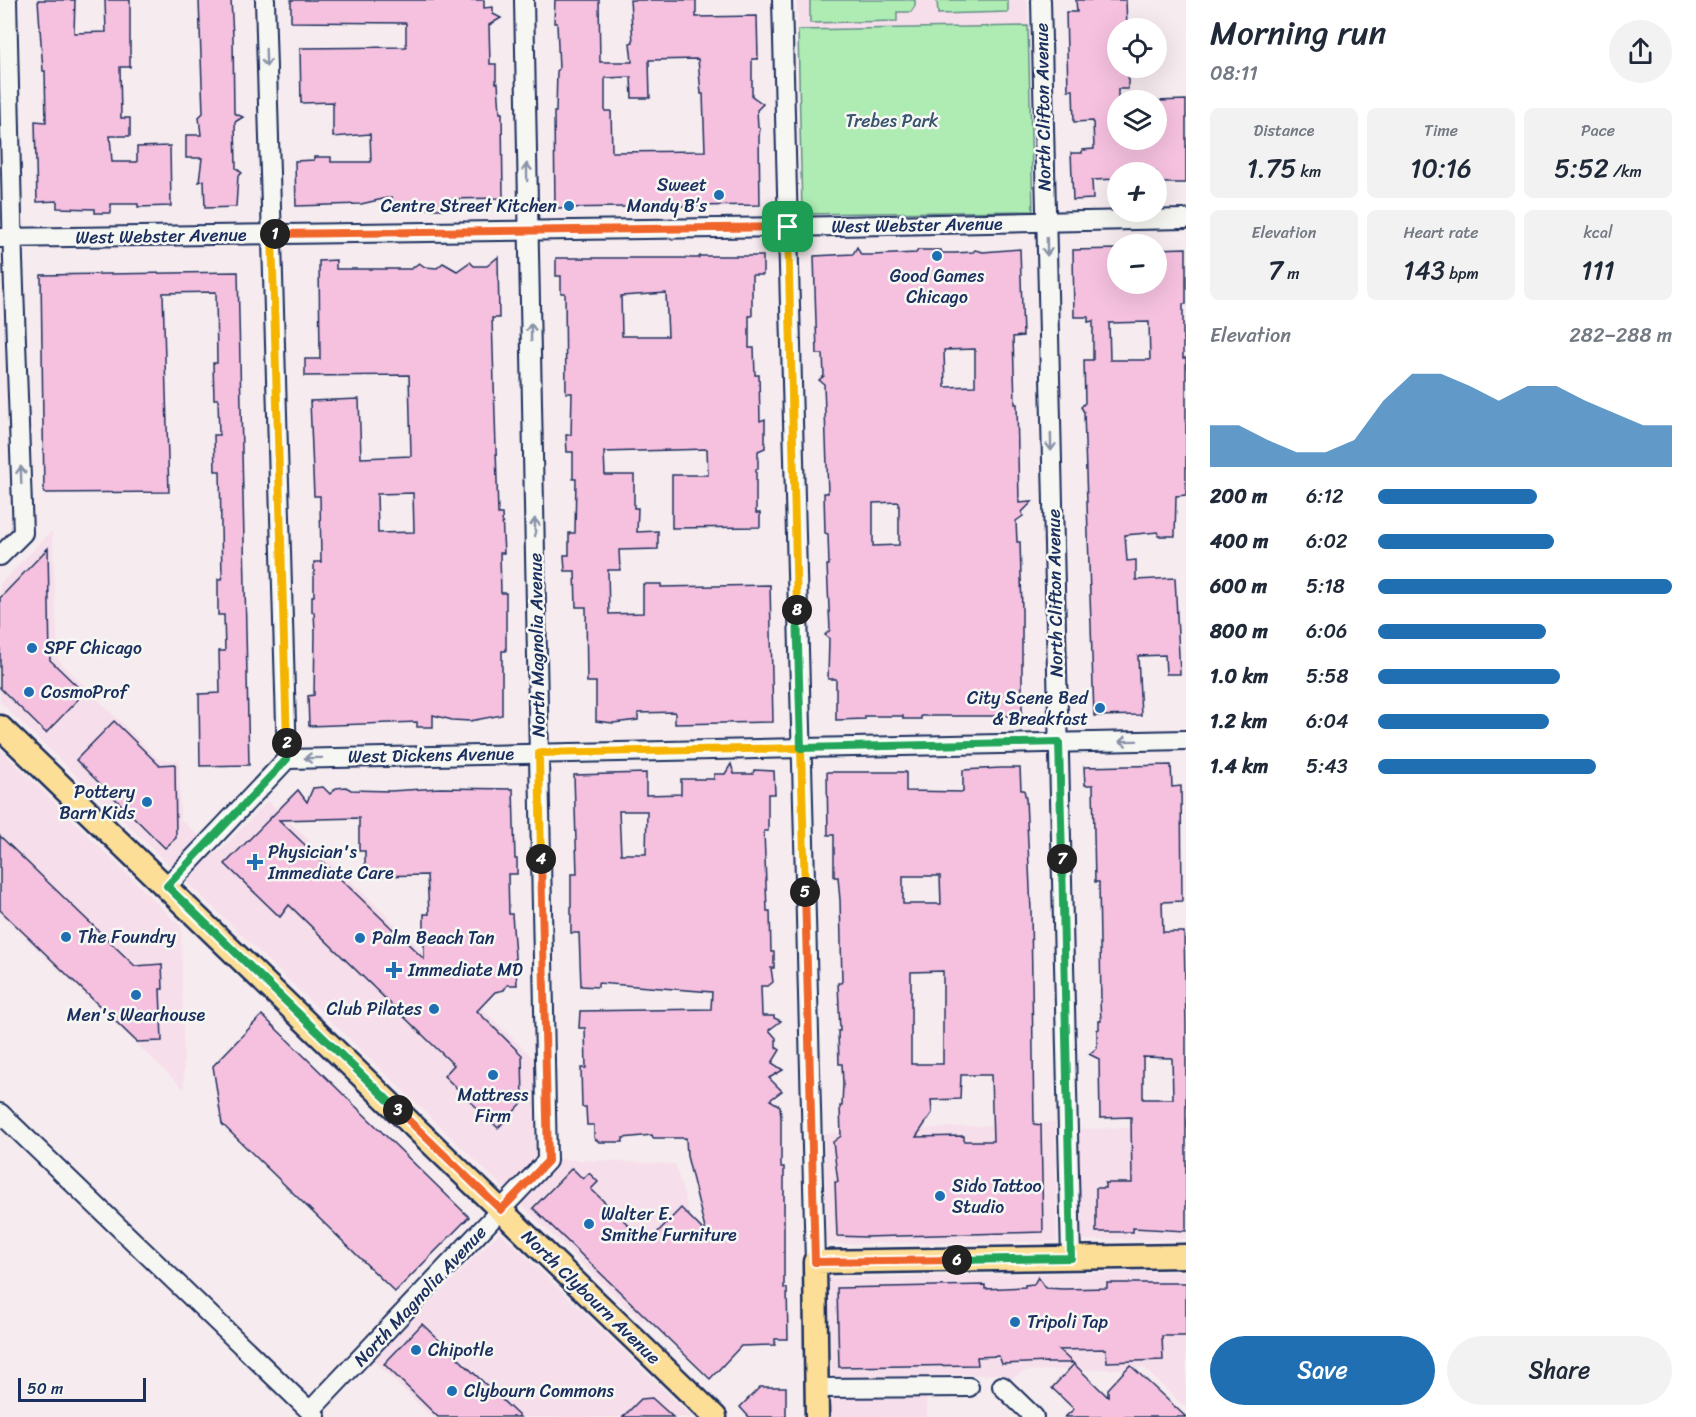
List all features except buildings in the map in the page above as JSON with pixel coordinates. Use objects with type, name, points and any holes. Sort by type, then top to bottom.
[{"type":"main road","name":"North Clybourn Avenue","points":[[0,727],[715,1417]]},
{"type":"main road","points":[[817,1417],[815,1262],[1186,1256]]},
{"type":"street","points":[[0,556],[23,533],[6,238],[7,0]]},
{"type":"street","points":[[167,886],[287,759],[265,0]]},
{"type":"street","name":"North Magnolia Avenue","points":[[313,1414],[548,1161],[524,0]]},
{"type":"street","points":[[782,0],[815,1262]]},
{"type":"street","name":"North Clifton Avenue","points":[[1041,0],[1071,1258]]},
{"type":"street","name":"West Webster Avenue","points":[[6,238],[1186,219]]},
{"type":"street","name":"West Dickens Avenue","points":[[287,759],[1186,740]]},
{"type":"street","points":[[0,1113],[313,1414]]},
{"type":"street","points":[[1002,1386],[1034,1417]]},
{"type":"street","points":[[817,1388],[969,1387]]},
{"type":"shaded area","points":[[797,0],[1027,0],[1028,26],[798,30]]},
{"type":"shaded area","points":[[52,531],[58,660],[159,760],[179,760],[180,819],[218,853],[268,801],[534,1059],[535,1158],[675,1164],[702,1260],[642,1321],[0,702],[0,584]]},
{"type":"shaded area","name":"The Foundry","points":[[0,749],[181,927],[184,1089],[0,913]]},
{"type":"shaded area","points":[[1055,1122],[1057,1241],[827,1244],[824,1134]]},
{"type":"shaded area","points":[[1186,1127],[1186,1239],[1081,1240],[1077,1129]]},
{"type":"shaded area","name":"Clybourn Commons","points":[[500,1232],[692,1417],[432,1417],[373,1360]]},
{"type":"shaded area","points":[[1186,1271],[1186,1408],[1144,1368],[1024,1371],[1012,1379],[1003,1374],[832,1378],[829,1278]]},
{"type":"shaded area","points":[[926,1394],[927,1417],[827,1417],[826,1395]]},
{"type":"green space","points":[[810,0],[915,0],[915,6],[911,12],[897,12],[897,21],[810,23]]},
{"type":"green space","points":[[937,0],[1008,0],[1008,12],[938,14]]},
{"type":"green space","name":"Trebes Park","points":[[1028,26],[1033,211],[802,214],[798,30]]},
{"type":"place","name":"Sweet Mandy B’s","points":[[719,195]]},
{"type":"place","name":"Centre Street Kitchen","points":[[569,206]]},
{"type":"place","name":"Good Games Chicago","points":[[937,256]]},
{"type":"place","name":"SPF Chicago","points":[[32,648]]},
{"type":"place","name":"CosmoProf","points":[[29,692]]},
{"type":"place","name":"City Scene Bed & Breakfast","points":[[1100,708]]},
{"type":"place","name":"Pottery Barn Kids","points":[[147,802]]},
{"type":"place","name":"Physician's Immediate Care","points":[[255,862]]},
{"type":"place","name":"The Foundry","points":[[66,937]]},
{"type":"place","name":"Palm Beach Tan","points":[[360,938]]},
{"type":"place","name":"Immediate MD","points":[[394,970]]},
{"type":"place","name":"Men's Wearhouse","points":[[136,995]]},
{"type":"place","name":"Club Pilates","points":[[434,1009]]},
{"type":"place","name":"Mattress Firm","points":[[493,1075]]},
{"type":"place","name":"Sido Tattoo Studio","points":[[940,1196]]},
{"type":"place","name":"Walter E. Smithe Furniture","points":[[589,1224]]},
{"type":"place","name":"Tripoli Tap","points":[[1015,1322]]},
{"type":"place","name":"Chipotle","points":[[416,1350]]},
{"type":"place","name":"Clybourn Commons","points":[[452,1391]]},
{"type":"route","points":[[788,227],[272,234],[287,759],[167,886],[501,1210],[548,1161],[539,753],[801,748],[815,1262],[1071,1258],[1059,742],[801,748],[788,227]]}]
